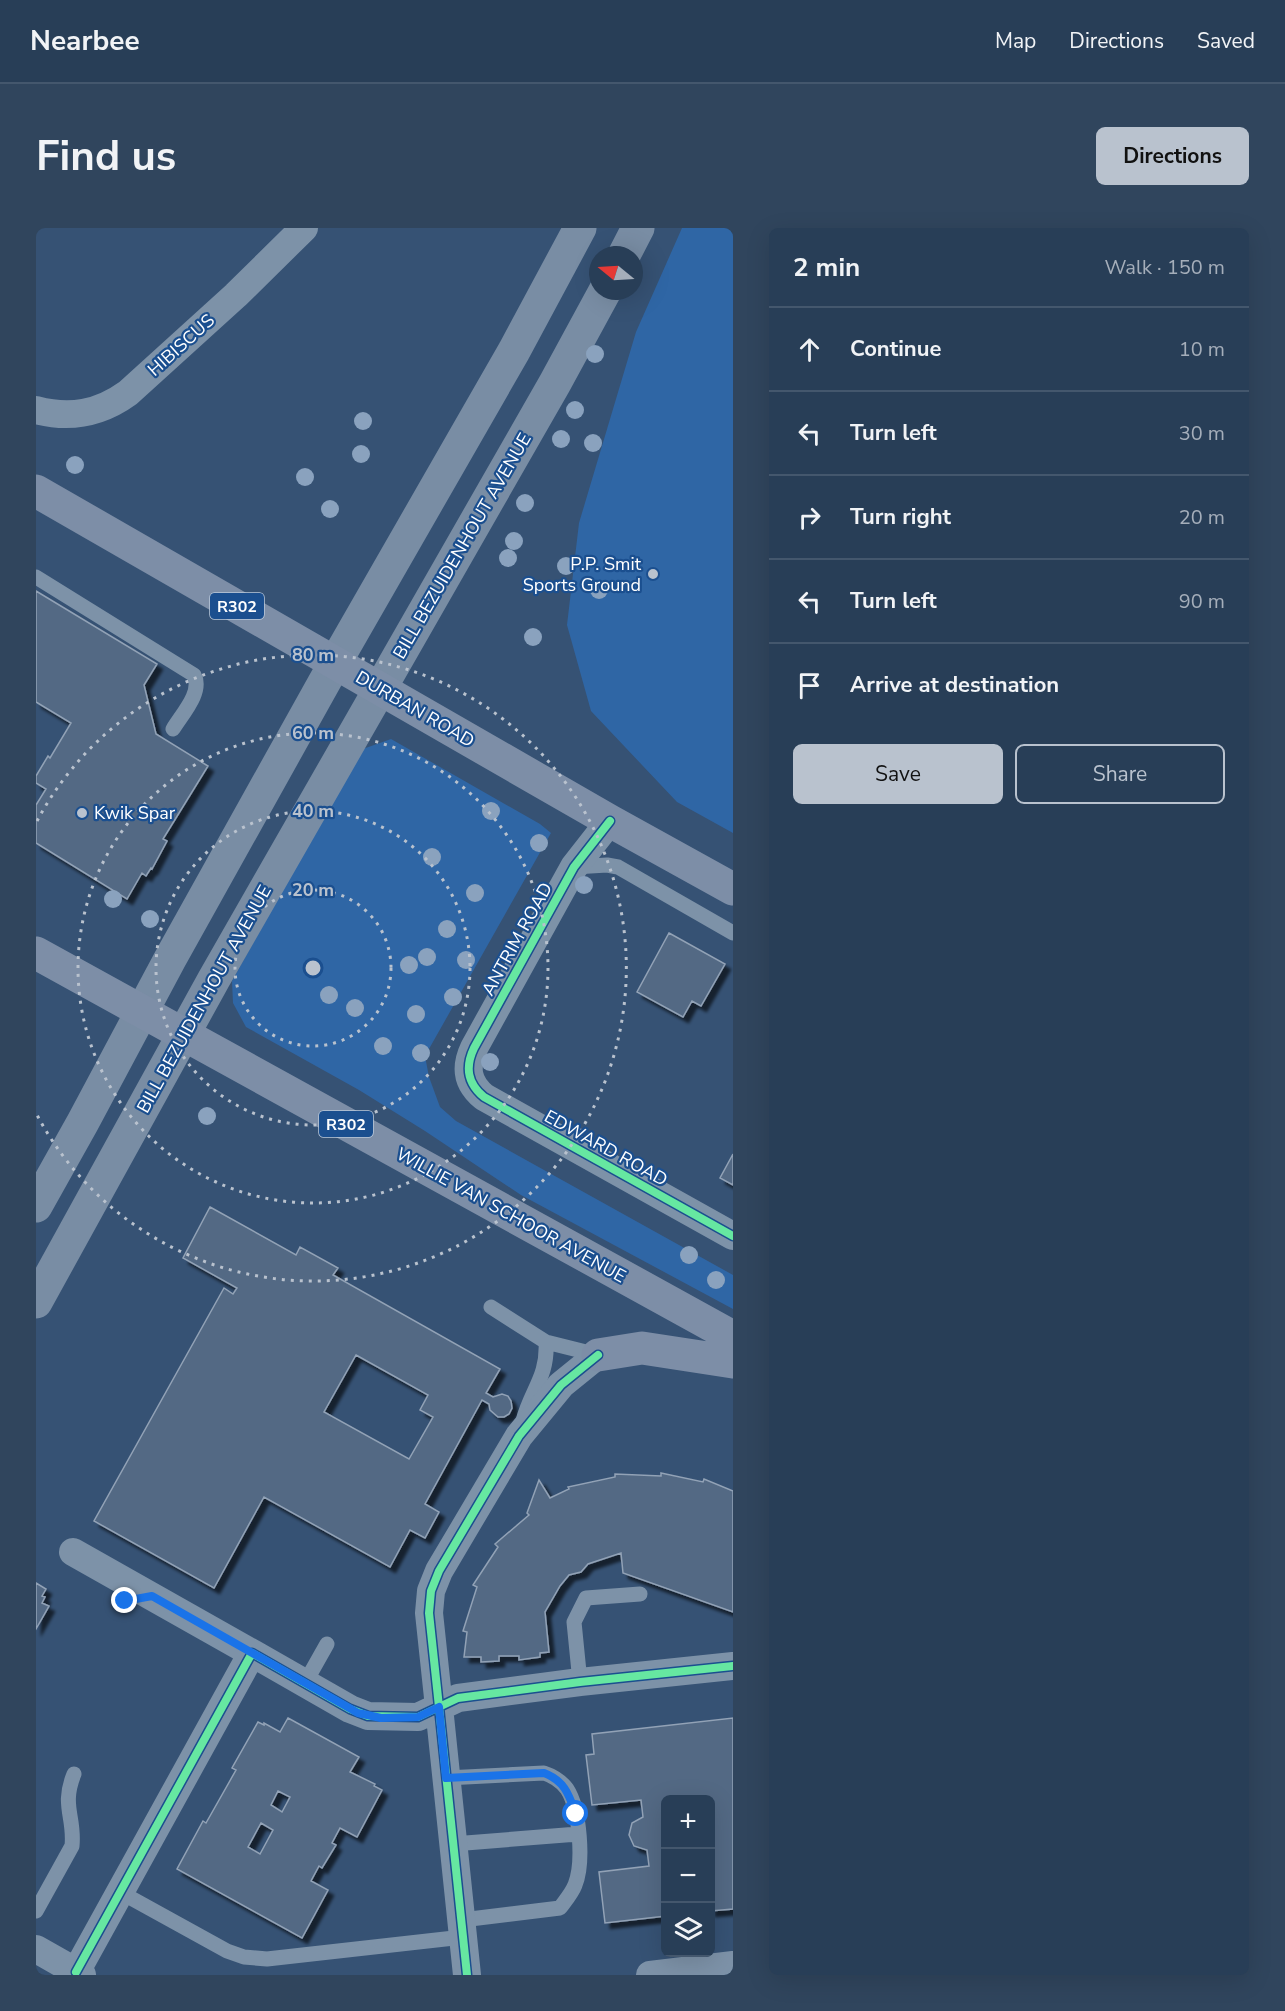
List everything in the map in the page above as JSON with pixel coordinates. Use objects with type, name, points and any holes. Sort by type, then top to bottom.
[{"type":"main road","points":[[36,1206],[141,1010],[580,228]]},
{"type":"main road","points":[[629,246],[639,228]]},
{"type":"main road","name":"BILL BEZUIDENHOUT AVENUE","points":[[36,1302],[183,1035],[550,392],[600,300]]},
{"type":"main road","name":"DURBAN ROAD","points":[[36,491],[610,821],[733,889]]},
{"type":"main road","name":"WILLIE VAN SCHOOR AVENUE","points":[[36,953],[733,1337]]},
{"type":"main road","points":[[598,1355],[642,1348],[733,1362]]},
{"type":"street","name":"HIBISCUS","points":[[36,410],[70,415],[101,409],[115,402],[128,393],[236,295],[304,228]]},
{"type":"street","name":"ANTRIM ROAD","points":[[470,1080],[467,1069],[469,1058],[574,867],[610,821]]},
{"type":"street","name":"EDWARD ROAD","points":[[470,1080],[475,1090],[484,1097],[733,1236]]},
{"type":"street","points":[[467,1975],[429,1613],[431,1591],[439,1571],[519,1436],[561,1384],[598,1355]]},
{"type":"street","points":[[73,1552],[138,1598],[203,1619],[252,1653],[350,1709],[368,1716],[418,1717],[458,1698],[733,1666]]},
{"type":"street","points":[[36,1949],[79,1973],[120,1892],[252,1653]]},
{"type":"street","points":[[650,1975],[733,1965]]},
{"type":"lane","points":[[36,577],[194,675],[197,681],[195,693],[173,729]]},
{"type":"lane","points":[[574,867],[607,865],[618,867],[733,933]]},
{"type":"lane","points":[[491,1307],[546,1342],[598,1355]]},
{"type":"lane","points":[[519,1436],[527,1404],[542,1377],[547,1360],[546,1342]]},
{"type":"lane","points":[[580,1682],[574,1622],[586,1598],[640,1594]]},
{"type":"lane","points":[[305,1683],[327,1644]]},
{"type":"lane","points":[[120,1892],[227,1951],[255,1959],[462,1929],[560,1908],[575,1885],[581,1855],[576,1814],[567,1789],[555,1777],[544,1773],[446,1778]]},
{"type":"lane","points":[[36,1911],[72,1846],[73,1834],[68,1797],[74,1774]]},
{"type":"lane","points":[[453,1844],[578,1834]]},
{"type":"shaded area","name":"P.P. Smit Sports Ground","points":[[682,228],[733,228],[733,833],[677,802],[591,711],[567,625],[579,523],[636,332]]},
{"type":"shaded area","points":[[391,739],[540,824],[551,833],[425,1056],[429,1077],[440,1107],[456,1121],[733,1275],[733,1309],[521,1195],[359,1090],[246,1027],[233,1003],[232,981],[360,750]]},
{"type":"building","points":[[36,591],[157,664],[144,685],[156,734],[208,766],[163,839],[167,841],[152,869],[146,876],[142,873],[127,899],[36,843],[36,805],[46,789],[36,783],[36,776],[71,723],[36,702]]},
{"type":"building","points":[[669,933],[725,964],[701,1006],[692,1001],[683,1017],[637,992]]},
{"type":"building","points":[[733,1154],[733,1185],[720,1178]]},
{"type":"building","points":[[210,1207],[296,1255],[300,1247],[338,1268],[333,1275],[500,1369],[486,1393],[493,1397],[502,1394],[508,1396],[512,1408],[509,1414],[498,1417],[490,1410],[489,1404],[482,1400],[425,1504],[439,1512],[425,1538],[410,1530],[390,1567],[264,1497],[214,1588],[94,1521],[224,1288],[233,1294],[237,1288],[183,1258]],"holes":[[[356,1355],[428,1395],[420,1410],[433,1417],[409,1459],[324,1412]]]},
{"type":"building","points":[[661,1473],[703,1482],[704,1479],[733,1491],[733,1612],[623,1573],[621,1553],[588,1564],[581,1572],[569,1575],[560,1586],[545,1612],[549,1652],[540,1653],[540,1657],[519,1660],[519,1656],[499,1656],[499,1661],[481,1662],[481,1657],[464,1657],[467,1632],[463,1631],[477,1587],[473,1585],[498,1547],[495,1544],[529,1515],[527,1513],[539,1480],[550,1498],[569,1489],[568,1487],[615,1477],[615,1474],[661,1476]]},
{"type":"building","points":[[36,1583],[46,1589],[42,1596],[45,1597],[42,1603],[49,1606],[36,1629]]},
{"type":"building","points":[[288,1718],[359,1757],[350,1772],[382,1790],[357,1837],[340,1828],[332,1843],[336,1845],[322,1868],[319,1866],[311,1881],[328,1890],[302,1938],[177,1869],[203,1821],[206,1823],[236,1770],[232,1768],[258,1722],[280,1732]],"holes":[[[278,1791],[290,1797],[282,1812],[271,1805]],[[261,1823],[273,1830],[260,1854],[248,1847]]]},
{"type":"building","points":[[733,1718],[733,1909],[715,1911],[715,1795],[661,1795],[661,1917],[605,1923],[599,1872],[649,1866],[647,1850],[634,1846],[629,1835],[632,1823],[643,1817],[641,1800],[592,1805],[586,1755],[594,1754],[592,1734]]},
{"type":"cycle path","points":[[610,821],[574,867],[474,1048],[469,1062],[469,1074],[474,1086],[484,1097],[733,1236]]},
{"type":"cycle path","points":[[76,1972],[252,1653],[350,1709],[368,1716],[418,1717],[439,1707],[429,1613],[431,1591],[439,1571],[519,1436],[561,1385],[598,1355]]},
{"type":"cycle path","points":[[467,1975],[439,1707],[458,1698],[733,1666]]},
{"type":"place","name":"P.P. Smit Sports Ground","points":[[653,574]]},
{"type":"place","name":"Kwik Spar","points":[[82,813]]},
{"type":"route","points":[[125,1601],[152,1596],[358,1713],[381,1718],[418,1717],[439,1707],[446,1778],[544,1773],[555,1777],[567,1789],[576,1814]]}]
